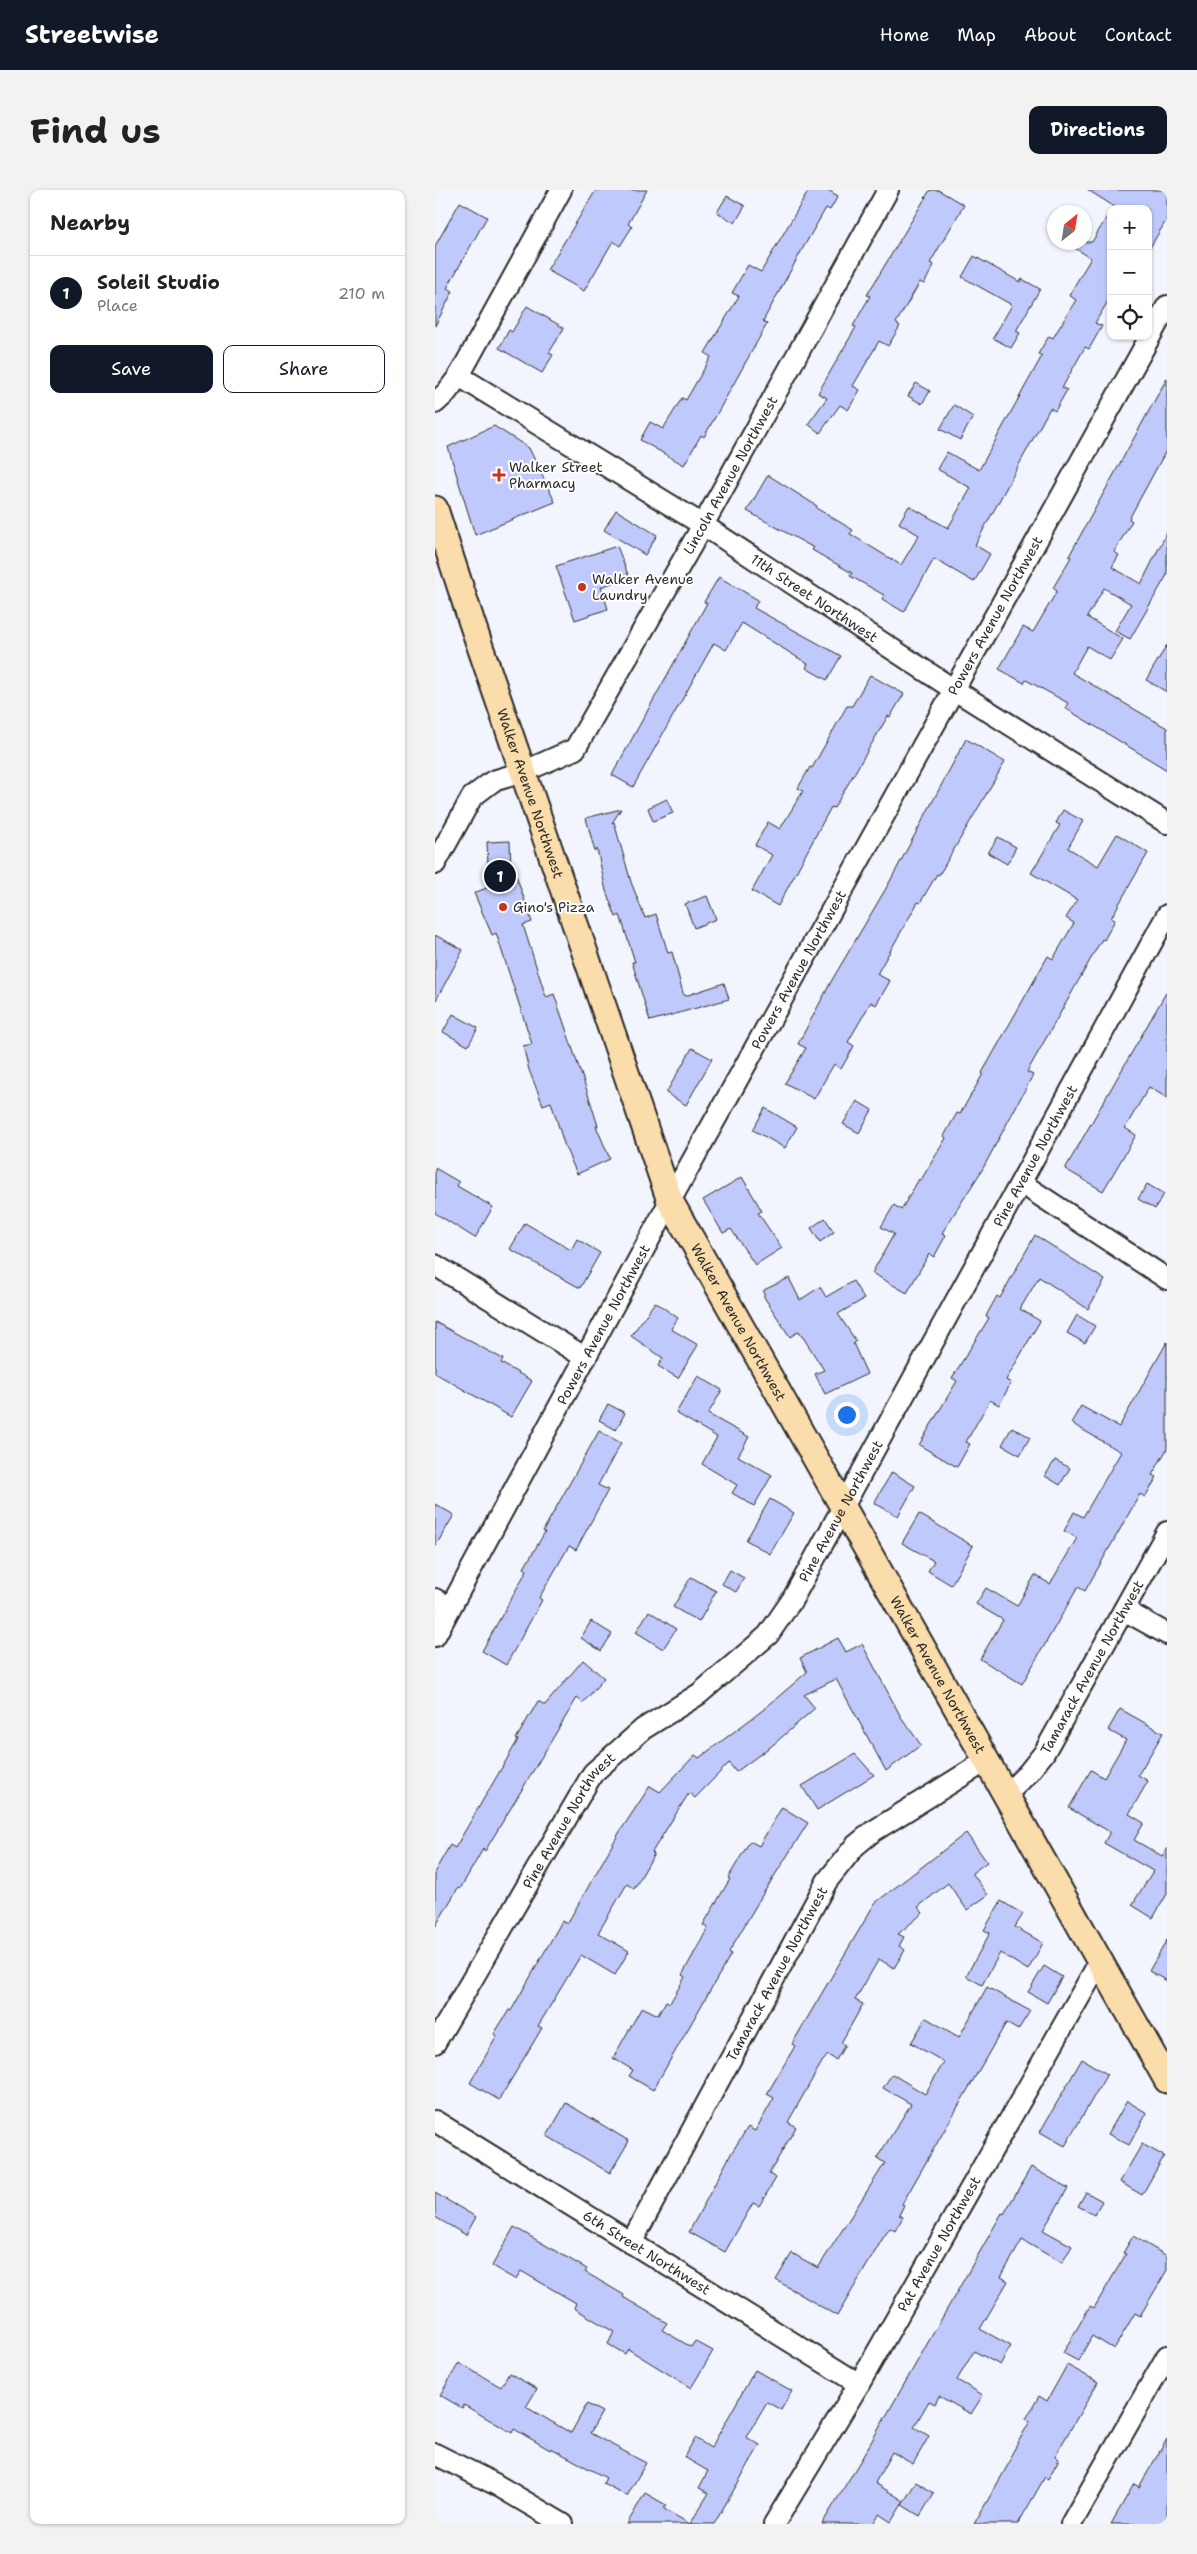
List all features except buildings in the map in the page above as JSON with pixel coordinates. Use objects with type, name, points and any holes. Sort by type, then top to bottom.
[{"type":"main road","name":"Walker Avenue Northwest","points":[[435,509],[670,1201],[1167,2080]]},
{"type":"street","points":[[435,403],[447,393],[459,376],[561,190]]},
{"type":"street","name":"Lincoln Avenue Northwest","points":[[435,864],[472,796],[493,781],[523,772],[575,749],[703,525],[888,190]]},
{"type":"street","name":"Powers Avenue Northwest","points":[[435,1636],[443,1603],[587,1358],[670,1201],[1167,306]]},
{"type":"street","name":"11th Street Northwest","points":[[459,376],[703,525],[953,689],[1167,823]]},
{"type":"street","name":"Pine Avenue Northwest","points":[[435,2043],[593,1773],[643,1729],[699,1694],[768,1635],[792,1600],[1167,915]]},
{"type":"street","points":[[1021,1183],[1167,1279]]},
{"type":"street","points":[[435,1265],[587,1358]]},
{"type":"street","name":"Tamarack Avenue Northwest","points":[[1006,1795],[1044,1753],[1167,1532]]},
{"type":"street","points":[[1124,1610],[1167,1634]]},
{"type":"street","name":"Tamarack Avenue Northwest","points":[[631,2243],[827,1881],[855,1846],[872,1832],[987,1761]]},
{"type":"street","name":"Pat Avenue Northwest","points":[[774,2524],[859,2384],[1100,1961]]},
{"type":"street","name":"6th Street Northwest","points":[[435,2121],[859,2384]]},
{"type":"street","points":[[1071,2524],[1167,2356]]},
{"type":"street","points":[[435,2454],[495,2484],[563,2524]]},
{"type":"place","name":"Walker Street Pharmacy","points":[[499,475]]},
{"type":"place","name":"Walker Avenue Laundry","points":[[582,587]]},
{"type":"place","name":"Soleil Studio","points":[[500,876]]},
{"type":"place","name":"Gino's Pizza","points":[[503,907]]}]
